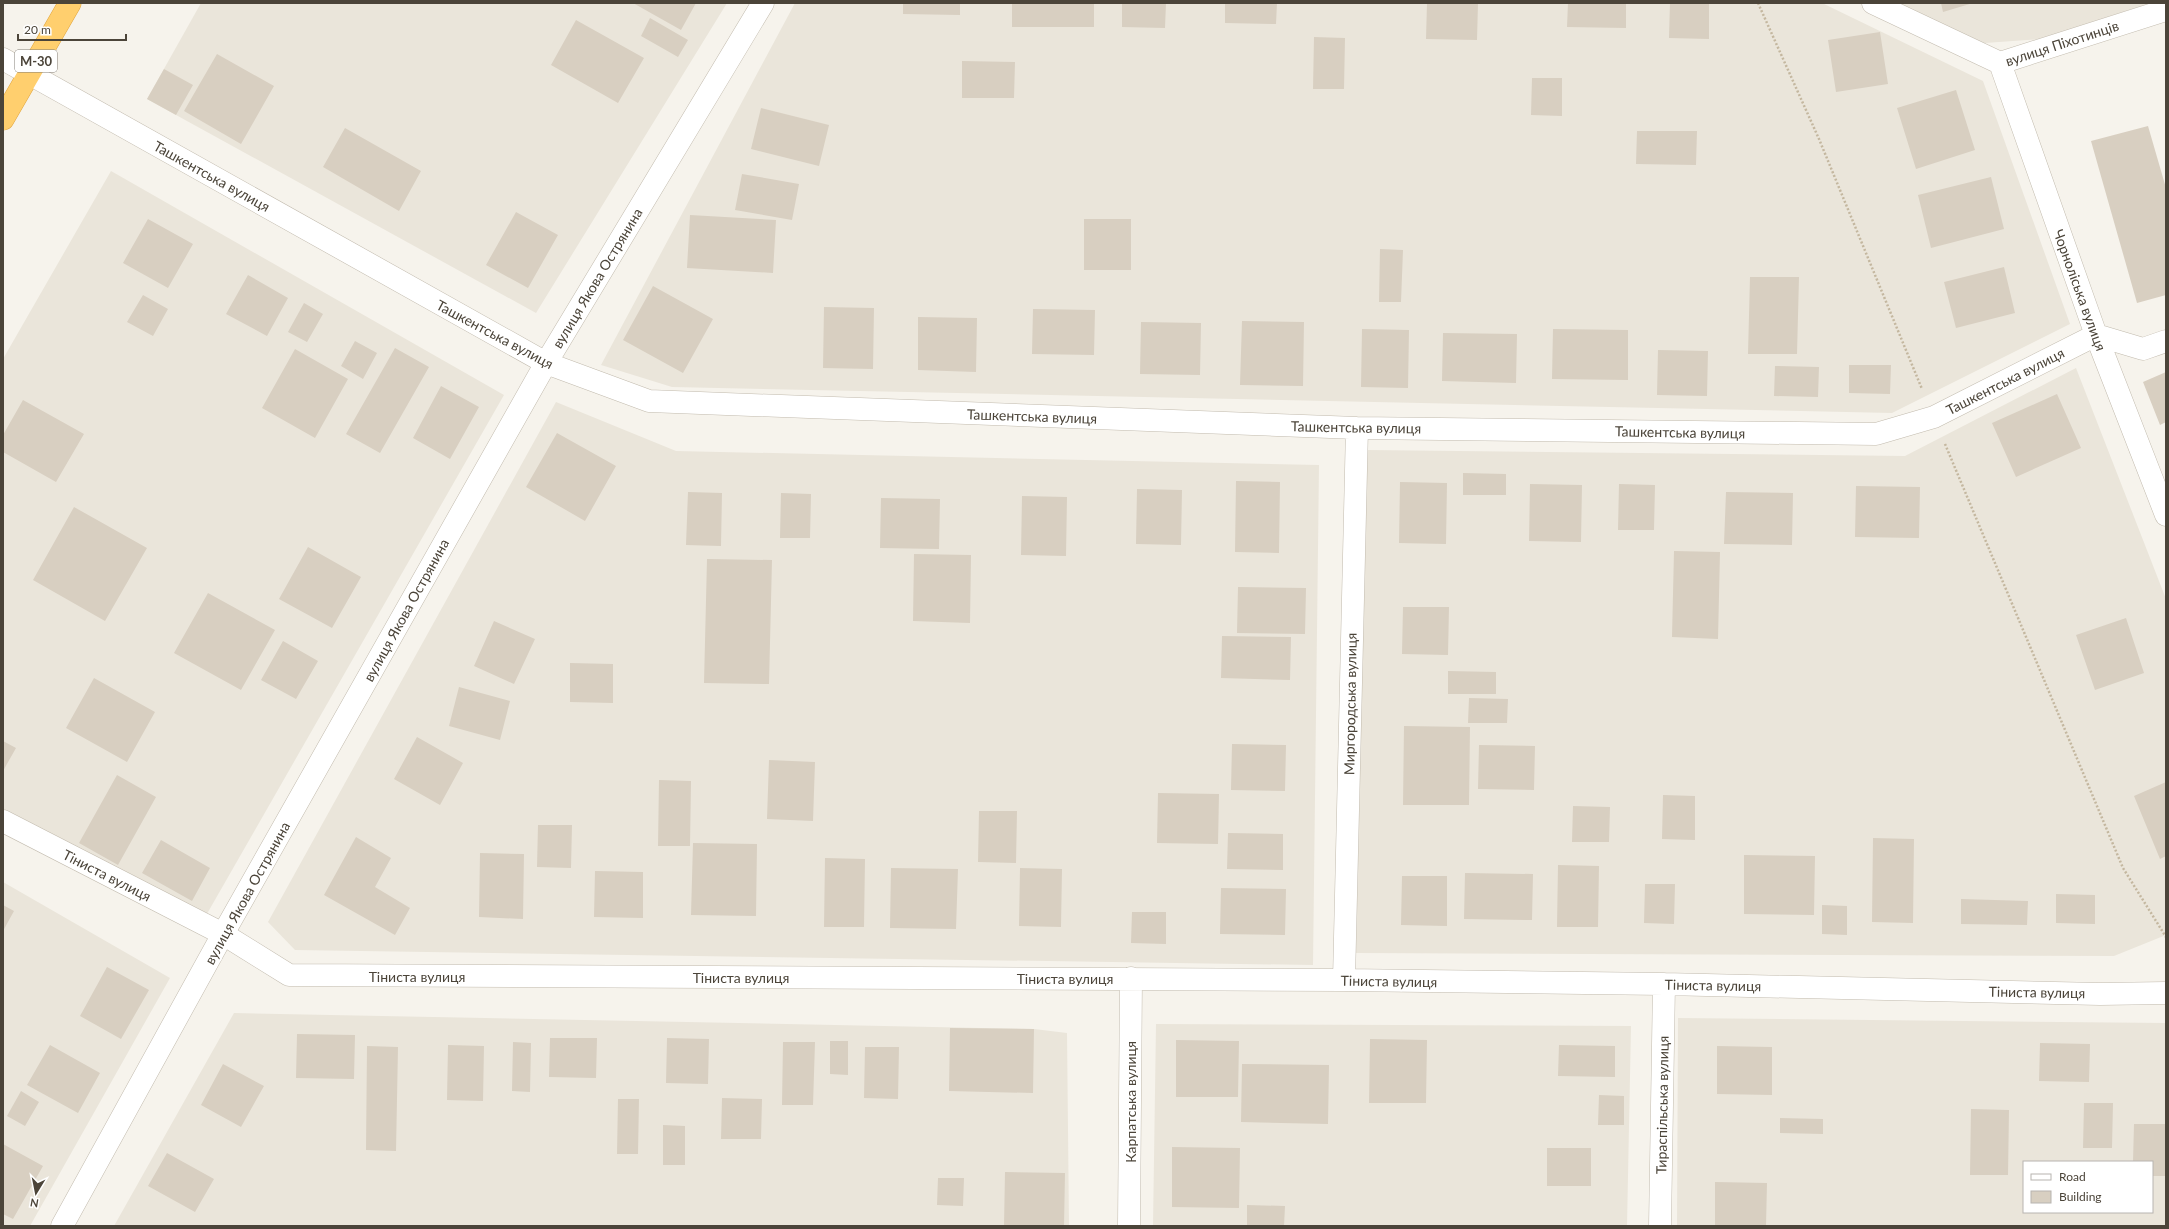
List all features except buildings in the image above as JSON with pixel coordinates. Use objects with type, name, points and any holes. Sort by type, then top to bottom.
[{"type":"highway","name":"М-30","points":[[3,119],[70,3]]},
{"type":"street","name":"вулиця Якова Острянина","points":[[62,1226],[223,934],[546,363],[763,3]]},
{"type":"street","name":"вулиця Піхотинців","points":[[1873,3],[2000,63],[2166,10]]},
{"type":"street","name":"Ташкентська вулиця","points":[[3,59],[546,363],[649,401],[1357,428],[1876,434],[1934,417],[2096,335]]},
{"type":"street","name":"Чорноліська вулиця","points":[[2000,63],[2096,335],[2166,515]]},
{"type":"street","points":[[2096,335],[2143,348],[2166,341]]},
{"type":"street","name":"Миргородська вулиця","points":[[1344,980],[1357,428]]},
{"type":"street","name":"Тіниста вулиця","points":[[3,821],[223,934],[289,975],[1131,978],[1664,984],[2093,994],[2166,992]]},
{"type":"street","name":"Карпатська вулиця","points":[[1129,1226],[1131,978]]},
{"type":"street","name":"Тираспільська вулиця","points":[[1660,1226],[1664,984]]},
{"type":"path","points":[[1758,3],[1819,140],[2124,868],[2166,937]]},
{"type":"shaded area","points":[[201,3],[727,3],[536,313],[147,99]]},
{"type":"shaded area","points":[[795,3],[1822,3],[1983,81],[2070,324],[1892,413],[672,387],[601,365]]},
{"type":"shaded area","points":[[1876,3],[2150,3],[2041,39],[1957,45]]},
{"type":"shaded area","points":[[111,171],[504,395],[200,926],[3,814],[3,359]]},
{"type":"shaded area","points":[[2076,368],[2166,599],[2166,935],[2114,956],[1356,953],[1367,450],[1905,456]]},
{"type":"shaded area","points":[[556,402],[676,451],[1319,465],[1313,965],[295,950],[268,922]]},
{"type":"shaded area","points":[[3,882],[170,978],[30,1226],[3,1226]]},
{"type":"shaded area","points":[[234,1013],[1034,1029],[1067,1033],[1069,1226],[114,1226]]},
{"type":"shaded area","points":[[1678,1018],[2166,1023],[2166,1226],[1677,1226]]},
{"type":"shaded area","points":[[1156,1024],[1631,1026],[1627,1226],[1153,1226]]}]
